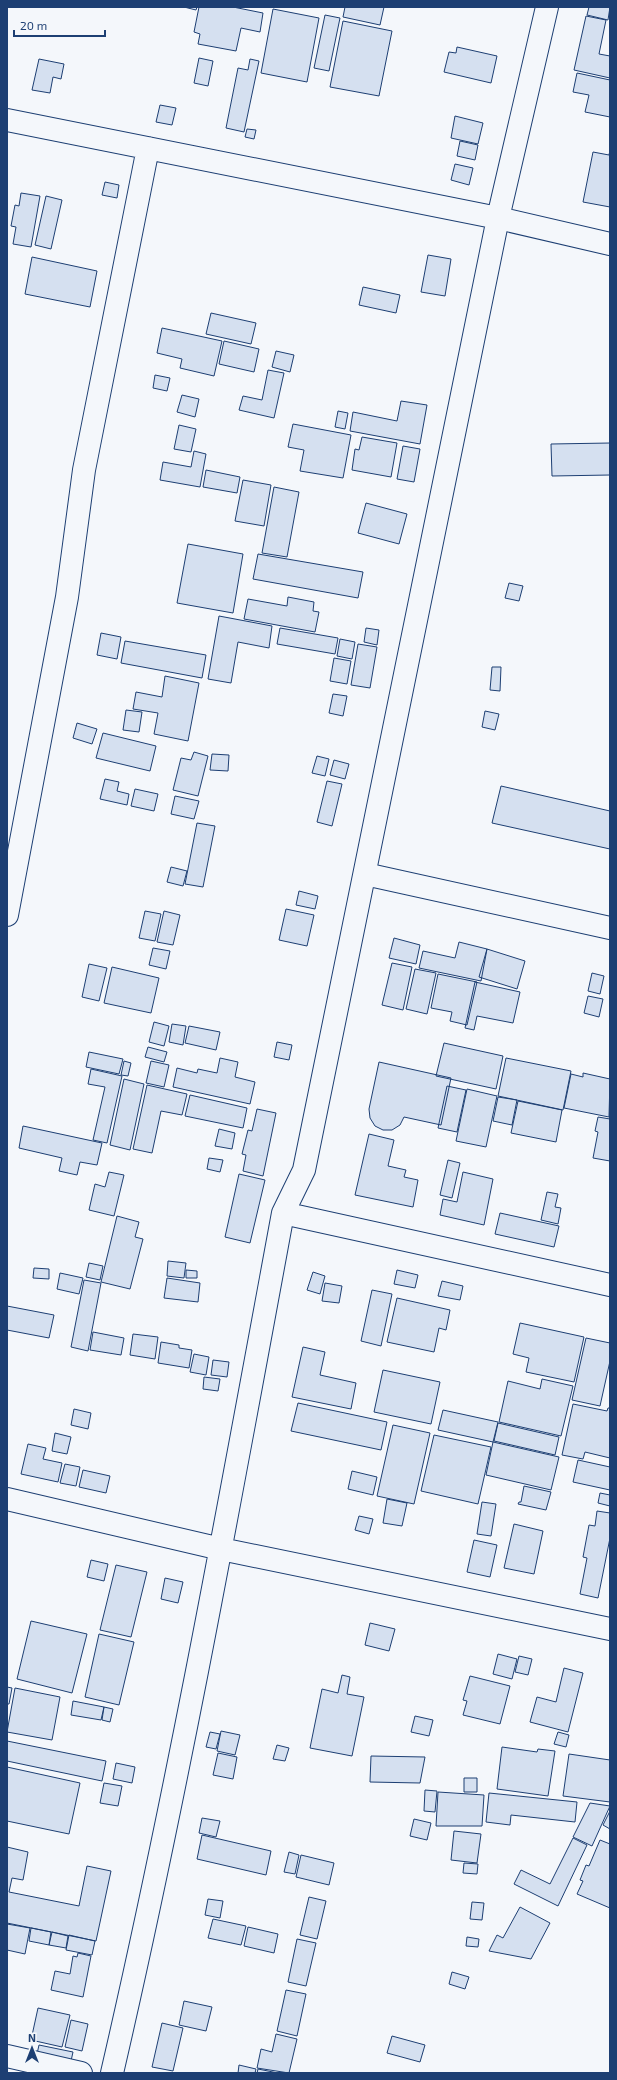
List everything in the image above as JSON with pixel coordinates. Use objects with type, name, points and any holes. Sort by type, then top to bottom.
[{"type":"street","points":[[112,2073],[145,1930],[221,1548],[283,1213],[304,1170],[498,218],[547,7]]},
{"type":"street","points":[[7,120],[498,218],[610,244]]},
{"type":"street","points":[[7,915],[67,597],[84,470],[148,148]]},
{"type":"street","points":[[365,874],[610,928]]},
{"type":"street","points":[[283,1213],[610,1285]]},
{"type":"street","points":[[7,1499],[221,1548],[610,1629]]},
{"type":"street","points":[[7,2056],[81,2073]]},
{"type":"building","points":[[184,7],[197,7],[196,10]]},
{"type":"building","points":[[199,7],[233,7],[263,13],[260,32],[241,28],[236,51],[198,44],[200,34],[194,32]]},
{"type":"building","points":[[345,7],[384,7],[380,25],[343,17]]},
{"type":"building","points":[[589,7],[610,7],[608,20],[587,15]]},
{"type":"building","points":[[273,9],[319,18],[307,82],[261,73]]},
{"type":"building","points":[[325,15],[340,18],[329,71],[314,68]]},
{"type":"building","points":[[586,16],[606,20],[599,54],[610,56],[610,78],[574,70]]},
{"type":"building","points":[[343,21],[392,31],[379,96],[330,87]]},
{"type":"building","points":[[457,47],[497,56],[491,83],[444,72],[449,52],[456,53]]},
{"type":"building","points":[[199,58],[213,61],[208,86],[194,83]]},
{"type":"building","points":[[39,59],[64,64],[61,79],[53,77],[50,93],[32,90]]},
{"type":"building","points":[[250,59],[259,61],[244,132],[226,128],[238,68],[248,70]]},
{"type":"building","points":[[577,73],[610,80],[610,117],[585,112],[589,95],[573,92]]},
{"type":"building","points":[[160,105],[176,108],[172,125],[156,122]]},
{"type":"building","points":[[455,116],[483,123],[478,144],[451,138]]},
{"type":"building","points":[[247,129],[256,130],[254,139],[245,137]]},
{"type":"building","points":[[460,141],[478,145],[475,160],[457,156]]},
{"type":"building","points":[[610,150],[610,207],[583,202],[593,152],[609,155]]},
{"type":"building","points":[[455,164],[473,168],[469,185],[451,180]]},
{"type":"building","points":[[105,182],[119,185],[117,198],[102,195]]},
{"type":"building","points":[[21,193],[40,196],[31,247],[13,244],[16,227],[11,226],[15,205],[19,206]]},
{"type":"building","points":[[46,196],[62,200],[51,249],[35,245]]},
{"type":"building","points":[[428,255],[451,259],[445,296],[421,292]]},
{"type":"building","points":[[32,257],[97,271],[90,307],[25,294]]},
{"type":"building","points":[[363,287],[400,295],[396,313],[359,305]]},
{"type":"building","points":[[211,313],[256,323],[251,344],[206,334]]},
{"type":"building","points":[[162,328],[222,341],[214,376],[180,368],[182,359],[157,353]]},
{"type":"building","points":[[224,341],[259,349],[254,372],[219,364]]},
{"type":"building","points":[[276,351],[294,355],[290,372],[272,367]]},
{"type":"building","points":[[268,370],[284,373],[274,418],[239,410],[243,396],[262,400]]},
{"type":"building","points":[[155,375],[170,378],[167,391],[153,388]]},
{"type":"building","points":[[182,395],[199,399],[195,417],[177,412]]},
{"type":"building","points":[[401,401],[427,405],[420,444],[350,431],[353,412],[397,421]]},
{"type":"building","points":[[338,411],[348,413],[345,429],[335,427]]},
{"type":"building","points":[[293,424],[351,435],[343,478],[300,471],[304,450],[288,447]]},
{"type":"building","points":[[179,425],[196,429],[191,452],[174,449]]},
{"type":"building","points":[[362,437],[397,443],[391,477],[352,470],[355,449],[359,450]]},
{"type":"building","points":[[610,443],[610,475],[552,476],[551,444]]},
{"type":"building","points":[[403,446],[420,449],[414,482],[397,479]]},
{"type":"building","points":[[194,451],[206,454],[200,487],[160,480],[163,462],[191,467]]},
{"type":"building","points":[[206,470],[240,477],[237,493],[203,487]]},
{"type":"building","points":[[243,480],[271,485],[264,526],[235,521]]},
{"type":"building","points":[[274,487],[299,492],[287,557],[262,553]]},
{"type":"building","points":[[366,503],[407,514],[399,544],[358,533]]},
{"type":"building","points":[[188,544],[243,554],[233,613],[177,603]]},
{"type":"building","points":[[258,554],[363,572],[358,598],[253,579]]},
{"type":"building","points":[[509,583],[523,586],[519,601],[505,598]]},
{"type":"building","points":[[288,597],[314,602],[313,611],[319,612],[315,632],[244,619],[248,599],[287,606]]},
{"type":"building","points":[[219,616],[272,626],[269,648],[238,642],[231,683],[208,679]]},
{"type":"building","points":[[280,628],[338,638],[335,654],[277,644]]},
{"type":"building","points":[[366,628],[379,630],[377,645],[364,642]]},
{"type":"building","points":[[101,633],[121,637],[117,659],[97,655]]},
{"type":"building","points":[[340,639],[355,642],[352,659],[337,656]]},
{"type":"building","points":[[125,641],[206,655],[202,678],[121,663]]},
{"type":"building","points":[[358,644],[377,647],[370,688],[351,685]]},
{"type":"building","points":[[334,658],[351,661],[347,684],[330,681]]},
{"type":"building","points":[[492,667],[501,667],[500,691],[490,690]]},
{"type":"building","points":[[165,676],[199,683],[188,741],[154,734],[158,713],[133,709],[136,692],[162,697]]},
{"type":"building","points":[[333,694],[347,696],[343,716],[329,713]]},
{"type":"building","points":[[126,710],[142,712],[139,732],[123,730]]},
{"type":"building","points":[[485,711],[499,714],[495,730],[482,727]]},
{"type":"building","points":[[77,723],[97,729],[92,744],[73,738]]},
{"type":"building","points":[[103,733],[156,746],[150,771],[96,758]]},
{"type":"building","points":[[194,752],[208,756],[198,796],[173,790],[181,758],[191,760]]},
{"type":"building","points":[[212,754],[229,755],[228,771],[210,770]]},
{"type":"building","points":[[317,756],[329,759],[325,776],[312,773]]},
{"type":"building","points":[[334,760],[349,764],[345,779],[330,775]]},
{"type":"building","points":[[105,779],[119,782],[117,791],[129,794],[127,805],[100,799]]},
{"type":"building","points":[[327,781],[342,784],[332,826],[317,822]]},
{"type":"building","points":[[501,786],[610,811],[610,849],[492,823]]},
{"type":"building","points":[[135,789],[158,794],[154,811],[131,806]]},
{"type":"building","points":[[175,796],[199,801],[194,819],[171,814]]},
{"type":"building","points":[[197,823],[215,826],[203,887],[185,884]]},
{"type":"building","points":[[171,867],[187,871],[183,886],[167,882]]},
{"type":"building","points":[[299,891],[318,896],[315,909],[296,905]]},
{"type":"building","points":[[286,909],[314,915],[307,946],[279,940]]},
{"type":"building","points":[[145,911],[161,914],[155,941],[139,938]]},
{"type":"building","points":[[164,911],[180,915],[173,945],[157,942]]},
{"type":"building","points":[[394,938],[420,945],[416,964],[389,958]]},
{"type":"building","points":[[459,942],[487,949],[481,981],[419,968],[423,951],[455,958]]},
{"type":"building","points":[[153,948],[170,951],[166,969],[149,965]]},
{"type":"building","points":[[487,949],[525,961],[517,989],[479,977]]},
{"type":"building","points":[[392,963],[412,967],[403,1010],[382,1005]]},
{"type":"building","points":[[89,964],[107,968],[99,1001],[82,997]]},
{"type":"building","points":[[112,967],[159,978],[151,1013],[104,1003]]},
{"type":"building","points":[[415,969],[436,973],[427,1014],[406,1009]]},
{"type":"building","points":[[592,973],[604,976],[600,994],[588,991]]},
{"type":"building","points":[[438,974],[477,982],[467,1025],[450,1021],[452,1012],[431,1008]]},
{"type":"building","points":[[475,982],[520,992],[513,1023],[477,1016],[474,1030],[465,1028]]},
{"type":"building","points":[[588,996],[603,999],[599,1017],[584,1013]]},
{"type":"building","points":[[154,1022],[169,1026],[164,1046],[149,1042]]},
{"type":"building","points":[[172,1024],[186,1026],[183,1045],[169,1042]]},
{"type":"building","points":[[189,1026],[220,1032],[216,1050],[185,1043]]},
{"type":"building","points":[[277,1042],[292,1045],[289,1060],[274,1057]]},
{"type":"building","points":[[444,1043],[503,1056],[496,1089],[436,1076]]},
{"type":"building","points":[[148,1047],[167,1052],[164,1062],[145,1057]]},
{"type":"building","points":[[89,1052],[123,1059],[119,1074],[86,1067]]},
{"type":"building","points":[[220,1058],[238,1062],[235,1077],[255,1082],[250,1104],[173,1087],[177,1068],[197,1073],[198,1069],[217,1073]]},
{"type":"building","points":[[506,1058],[571,1071],[563,1110],[498,1096]]},
{"type":"building","points":[[124,1061],[131,1063],[128,1076],[121,1075]]},
{"type":"building","points":[[151,1061],[169,1065],[164,1087],[146,1083]]},
{"type":"building","points":[[379,1062],[451,1078],[441,1125],[404,1117],[400,1125],[392,1130],[383,1130],[375,1126],[370,1118],[369,1109]]},
{"type":"building","points":[[91,1069],[122,1076],[107,1143],[93,1140],[105,1087],[88,1084]]},
{"type":"building","points":[[583,1073],[610,1079],[609,1117],[564,1108],[571,1074],[583,1077]]},
{"type":"building","points":[[124,1079],[144,1084],[130,1150],[110,1145]]},
{"type":"building","points":[[147,1085],[187,1094],[182,1115],[161,1111],[152,1153],[133,1149]]},
{"type":"building","points":[[447,1086],[466,1090],[457,1132],[438,1128]]},
{"type":"building","points":[[467,1089],[497,1096],[486,1147],[456,1141]]},
{"type":"building","points":[[190,1095],[247,1108],[243,1128],[185,1116]]},
{"type":"building","points":[[498,1097],[517,1100],[512,1125],[493,1121]]},
{"type":"building","points":[[518,1101],[562,1110],[556,1142],[511,1133]]},
{"type":"building","points":[[257,1109],[276,1113],[263,1176],[243,1171],[246,1155],[242,1154],[248,1130],[252,1131]]},
{"type":"building","points":[[598,1117],[610,1119],[610,1161],[593,1158],[598,1132],[595,1131]]},
{"type":"building","points":[[23,1126],[102,1143],[97,1165],[80,1162],[77,1175],[59,1171],[62,1158],[19,1148]]},
{"type":"building","points":[[219,1129],[235,1133],[232,1149],[215,1146]]},
{"type":"building","points":[[369,1134],[394,1140],[388,1166],[406,1170],[404,1177],[418,1180],[413,1207],[355,1195]]},
{"type":"building","points":[[209,1158],[223,1160],[220,1172],[207,1169]]},
{"type":"building","points":[[448,1160],[460,1163],[452,1198],[440,1195]]},
{"type":"building","points":[[109,1172],[124,1175],[114,1216],[89,1210],[95,1184],[105,1187]]},
{"type":"building","points":[[463,1172],[493,1179],[484,1225],[440,1215],[443,1199],[457,1202]]},
{"type":"building","points":[[239,1174],[265,1180],[250,1243],[225,1237]]},
{"type":"building","points":[[547,1192],[558,1194],[555,1207],[561,1208],[558,1224],[541,1220]]},
{"type":"building","points":[[500,1213],[559,1226],[554,1247],[495,1234]]},
{"type":"building","points":[[117,1216],[139,1222],[135,1237],[143,1239],[130,1289],[101,1282]]},
{"type":"building","points":[[168,1261],[186,1263],[184,1278],[167,1276]]},
{"type":"building","points":[[89,1263],[103,1266],[100,1280],[86,1277]]},
{"type":"building","points":[[34,1268],[49,1269],[49,1279],[33,1278]]},
{"type":"building","points":[[186,1270],[197,1271],[197,1278],[186,1278]]},
{"type":"building","points":[[397,1270],[418,1275],[415,1288],[394,1284]]},
{"type":"building","points":[[313,1272],[325,1276],[320,1294],[307,1290]]},
{"type":"building","points":[[60,1273],[83,1278],[79,1294],[57,1289]]},
{"type":"building","points":[[167,1278],[200,1283],[198,1302],[164,1298]]},
{"type":"building","points":[[84,1280],[101,1283],[88,1351],[71,1347]]},
{"type":"building","points":[[442,1281],[463,1286],[460,1300],[438,1296]]},
{"type":"building","points":[[325,1283],[342,1286],[339,1303],[322,1301]]},
{"type":"building","points":[[372,1290],[392,1294],[381,1346],[361,1341]]},
{"type":"building","points":[[397,1298],[450,1310],[446,1330],[439,1328],[434,1352],[387,1342]]},
{"type":"building","points":[[7,1306],[54,1315],[49,1338],[7,1330]]},
{"type":"building","points":[[520,1323],[584,1337],[574,1382],[526,1372],[529,1358],[513,1354]]},
{"type":"building","points":[[93,1332],[124,1338],[121,1355],[90,1350]]},
{"type":"building","points":[[133,1334],[158,1337],[155,1359],[130,1355]]},
{"type":"building","points":[[586,1338],[610,1343],[610,1361],[600,1406],[572,1400]]},
{"type":"building","points":[[161,1342],[179,1345],[179,1348],[192,1350],[189,1368],[158,1363]]},
{"type":"building","points":[[303,1347],[325,1352],[320,1375],[356,1383],[351,1409],[292,1397]]},
{"type":"building","points":[[194,1354],[209,1357],[206,1375],[190,1372]]},
{"type":"building","points":[[213,1360],[229,1362],[227,1377],[211,1375]]},
{"type":"building","points":[[383,1370],[440,1382],[431,1424],[374,1412]]},
{"type":"building","points":[[204,1377],[220,1379],[218,1391],[203,1389]]},
{"type":"building","points":[[542,1379],[573,1386],[561,1436],[499,1422],[508,1381],[540,1389]]},
{"type":"building","points":[[298,1403],[387,1422],[381,1450],[291,1431]]},
{"type":"building","points":[[573,1404],[607,1411],[608,1408],[610,1408],[610,1458],[585,1452],[583,1459],[562,1455]]},
{"type":"building","points":[[74,1409],[91,1413],[88,1429],[71,1425]]},
{"type":"building","points":[[443,1410],[498,1422],[493,1442],[438,1430]]},
{"type":"building","points":[[498,1423],[559,1437],[555,1455],[494,1441]]},
{"type":"building","points":[[393,1425],[430,1433],[414,1504],[377,1496]]},
{"type":"building","points":[[55,1433],[71,1437],[67,1454],[52,1451]]},
{"type":"building","points":[[434,1435],[491,1447],[478,1504],[421,1491]]},
{"type":"building","points":[[493,1442],[559,1457],[551,1490],[486,1475]]},
{"type":"building","points":[[28,1444],[46,1448],[43,1459],[62,1463],[58,1482],[21,1474]]},
{"type":"building","points":[[578,1460],[610,1467],[610,1490],[573,1482]]},
{"type":"building","points":[[65,1464],[80,1467],[76,1486],[60,1483]]},
{"type":"building","points":[[83,1470],[110,1476],[106,1493],[79,1487]]},
{"type":"building","points":[[352,1471],[377,1477],[373,1495],[348,1489]]},
{"type":"building","points":[[524,1486],[551,1492],[546,1510],[518,1504],[521,1502]]},
{"type":"building","points":[[600,1493],[610,1495],[610,1506],[598,1503]]},
{"type":"building","points":[[387,1499],[407,1503],[402,1526],[383,1523]]},
{"type":"building","points":[[482,1502],[496,1504],[491,1536],[477,1534]]},
{"type":"building","points":[[597,1511],[610,1513],[610,1538],[598,1598],[580,1594],[587,1558],[583,1557],[589,1525],[595,1526]]},
{"type":"building","points":[[359,1516],[373,1519],[369,1534],[355,1530]]},
{"type":"building","points":[[514,1524],[543,1531],[534,1574],[504,1568]]},
{"type":"building","points":[[474,1540],[497,1545],[490,1577],[467,1572]]},
{"type":"building","points":[[91,1560],[108,1564],[104,1581],[87,1577]]},
{"type":"building","points":[[116,1565],[147,1572],[131,1637],[100,1630]]},
{"type":"building","points":[[165,1578],[183,1582],[178,1603],[161,1599]]},
{"type":"building","points":[[31,1621],[87,1634],[72,1693],[17,1679]]},
{"type":"building","points":[[370,1623],[395,1629],[389,1651],[365,1645]]},
{"type":"building","points":[[99,1634],[134,1642],[119,1705],[85,1697]]},
{"type":"building","points":[[498,1654],[517,1659],[512,1679],[493,1674]]},
{"type":"building","points":[[519,1656],[532,1659],[528,1675],[515,1672]]},
{"type":"building","points":[[564,1668],[583,1673],[568,1732],[530,1722],[537,1697],[556,1702]]},
{"type":"building","points":[[342,1675],[350,1677],[347,1694],[364,1697],[352,1756],[310,1748],[322,1689],[338,1693]]},
{"type":"building","points":[[470,1676],[510,1686],[500,1724],[463,1715],[467,1701],[463,1700]]},
{"type":"building","points":[[7,1687],[12,1688],[9,1704],[7,1704]]},
{"type":"building","points":[[15,1688],[60,1697],[52,1740],[7,1732]]},
{"type":"building","points":[[73,1701],[104,1707],[101,1720],[71,1715]]},
{"type":"building","points":[[104,1707],[113,1709],[110,1722],[102,1720]]},
{"type":"building","points":[[415,1716],[433,1720],[429,1736],[411,1732]]},
{"type":"building","points":[[221,1731],[240,1735],[235,1755],[217,1751]]},
{"type":"building","points":[[210,1732],[220,1734],[216,1749],[206,1747]]},
{"type":"building","points":[[558,1732],[569,1735],[566,1747],[554,1744]]},
{"type":"building","points":[[7,1741],[106,1761],[102,1781],[7,1761]]},
{"type":"building","points":[[277,1745],[289,1748],[285,1761],[273,1759]]},
{"type":"building","points":[[502,1747],[537,1752],[538,1749],[555,1751],[548,1796],[497,1789]]},
{"type":"building","points":[[218,1753],[237,1757],[233,1779],[213,1775]]},
{"type":"building","points":[[569,1754],[610,1760],[610,1802],[563,1796]]},
{"type":"building","points":[[371,1756],[425,1757],[420,1783],[370,1782]]},
{"type":"building","points":[[116,1763],[135,1767],[132,1783],[113,1779]]},
{"type":"building","points":[[7,1767],[80,1783],[69,1834],[7,1821]]},
{"type":"building","points":[[464,1778],[477,1778],[477,1792],[464,1792]]},
{"type":"building","points":[[104,1783],[122,1786],[118,1806],[100,1803]]},
{"type":"building","points":[[425,1790],[437,1791],[435,1812],[424,1811]]},
{"type":"building","points":[[438,1792],[484,1795],[482,1826],[436,1826]]},
{"type":"building","points":[[489,1793],[577,1802],[575,1822],[511,1815],[510,1825],[486,1822]]},
{"type":"building","points":[[590,1803],[610,1806],[592,1846],[573,1837]]},
{"type":"building","points":[[610,1811],[610,1829],[603,1825]]},
{"type":"building","points":[[202,1818],[220,1821],[216,1837],[199,1833]]},
{"type":"building","points":[[414,1819],[431,1823],[427,1840],[410,1836]]},
{"type":"building","points":[[454,1831],[481,1834],[477,1863],[451,1860]]},
{"type":"building","points":[[202,1835],[271,1851],[266,1875],[197,1859]]},
{"type":"building","points":[[573,1838],[587,1845],[558,1906],[514,1884],[521,1870],[550,1884]]},
{"type":"building","points":[[600,1840],[610,1844],[610,1908],[577,1894],[583,1881],[580,1880],[586,1865],[589,1866]]},
{"type":"building","points":[[7,1847],[28,1852],[23,1880],[12,1878],[9,1892],[79,1906],[87,1866],[111,1871],[96,1941],[7,1923]]},
{"type":"building","points":[[289,1852],[299,1855],[295,1874],[284,1872]]},
{"type":"building","points":[[301,1855],[334,1863],[329,1885],[296,1877]]},
{"type":"building","points":[[464,1863],[478,1864],[477,1874],[463,1873]]},
{"type":"building","points":[[309,1897],[326,1901],[317,1939],[300,1935]]},
{"type":"building","points":[[208,1899],[223,1901],[220,1918],[205,1915]]},
{"type":"building","points":[[472,1902],[484,1903],[482,1920],[470,1919]]},
{"type":"building","points":[[520,1907],[550,1923],[531,1959],[489,1951],[497,1935],[503,1938]]},
{"type":"building","points":[[213,1919],[246,1926],[241,1945],[208,1938]]},
{"type":"building","points":[[7,1924],[30,1928],[25,1954],[7,1950]]},
{"type":"building","points":[[248,1927],[278,1934],[274,1953],[244,1946]]},
{"type":"building","points":[[31,1928],[51,1932],[49,1945],[29,1941]]},
{"type":"building","points":[[52,1932],[68,1936],[66,1948],[49,1945]]},
{"type":"building","points":[[69,1935],[95,1941],[92,1955],[66,1950]]},
{"type":"building","points":[[467,1937],[479,1939],[478,1947],[466,1946]]},
{"type":"building","points":[[297,1939],[316,1943],[306,1986],[288,1982]]},
{"type":"building","points":[[78,1953],[91,1956],[83,1997],[51,1990],[55,1971],[70,1974],[73,1956],[77,1957]]},
{"type":"building","points":[[452,1972],[469,1977],[465,1989],[449,1984]]},
{"type":"building","points":[[286,1990],[306,1994],[297,2036],[277,2031]]},
{"type":"building","points":[[184,2001],[212,2007],[206,2031],[179,2025]]},
{"type":"building","points":[[38,2008],[70,2015],[62,2047],[31,2040]]},
{"type":"building","points":[[71,2020],[88,2024],[82,2051],[65,2047]]},
{"type":"building","points":[[162,2023],[183,2028],[173,2071],[152,2067]]},
{"type":"building","points":[[276,2034],[297,2039],[289,2073],[257,2068],[261,2049],[272,2052]]},
{"type":"building","points":[[392,2036],[425,2045],[420,2062],[387,2053]]},
{"type":"building","points":[[39,2045],[73,2052],[71,2061],[37,2054]]},
{"type":"building","points":[[239,2065],[256,2069],[255,2073],[238,2073]]},
{"type":"building","points":[[258,2069],[278,2073],[257,2073]]}]
